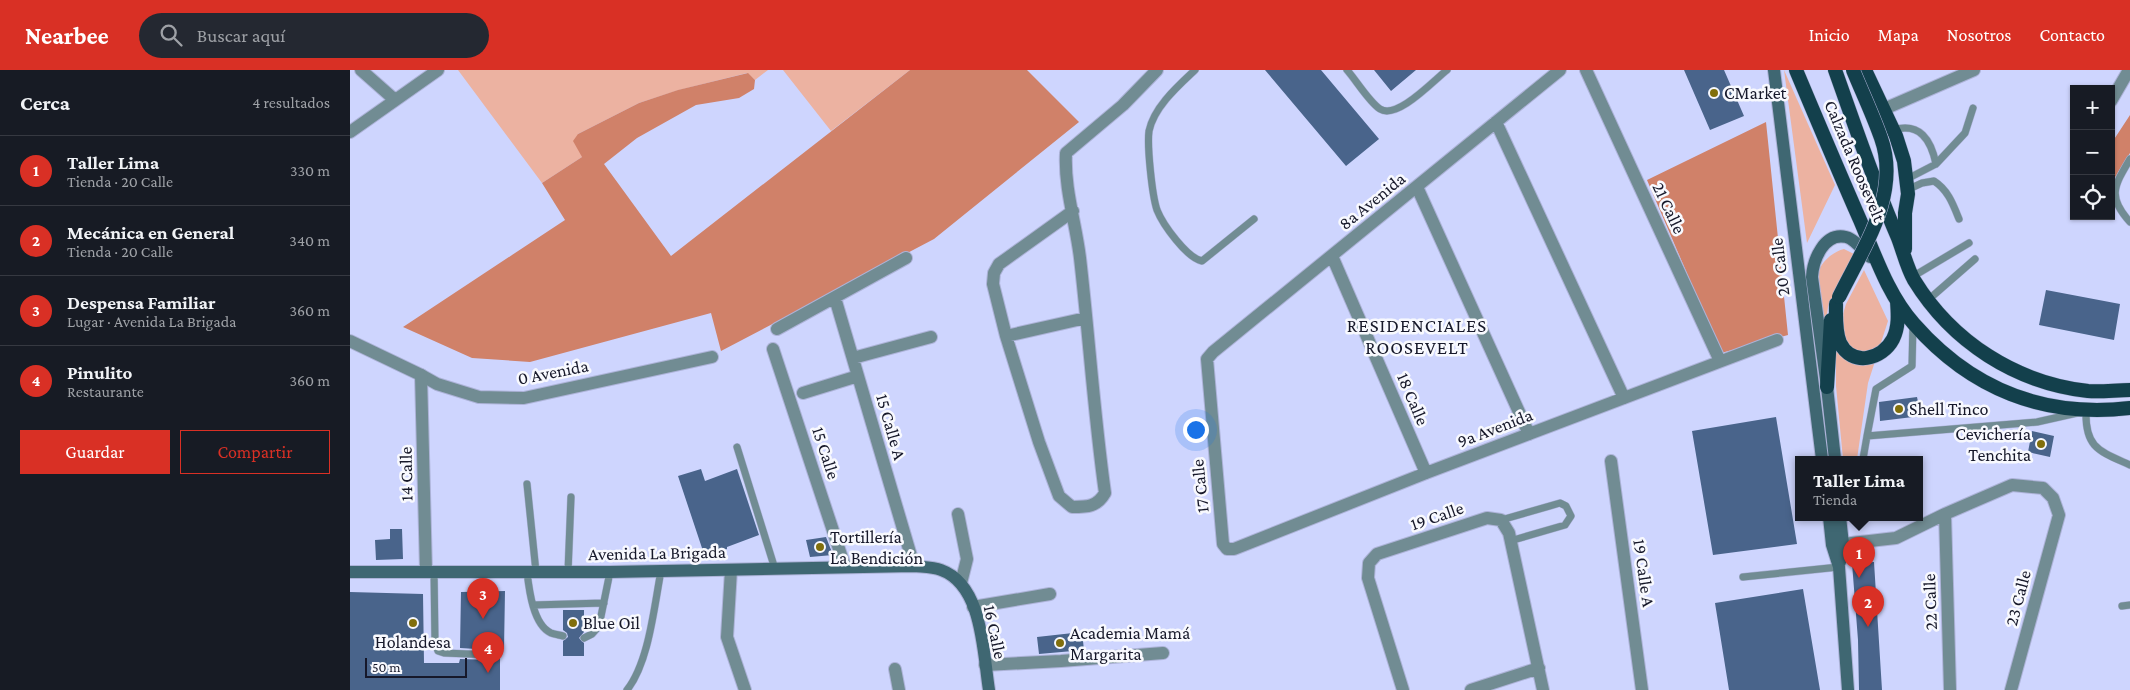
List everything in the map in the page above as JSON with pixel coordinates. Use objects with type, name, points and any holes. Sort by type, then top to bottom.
[{"type":"highway","name":"Calzada Roosevelt","points":[[1796,70],[1880,268],[1897,300],[1913,323],[1958,366],[1992,387],[2019,398],[2054,407],[2086,411],[2130,408]]},
{"type":"highway","name":"Calzada Roosevelt","points":[[1836,70],[1855,128],[1905,255]]},
{"type":"highway","points":[[1827,387],[1829,342],[1837,300],[1877,220],[1885,188],[1886,159],[1881,138],[1853,70]]},
{"type":"highway","points":[[1865,70],[1884,109],[1904,161],[1907,185],[1905,255],[1912,277],[1928,300],[1950,326],[1970,343],[2001,364],[2037,380],[2064,387],[2089,391],[2130,390]]},
{"type":"highway","points":[[1837,300],[1838,336],[1843,348],[1854,356],[1866,358],[1880,355],[1894,338],[1897,325],[1897,300]]},
{"type":"main road","name":"20 Calle","points":[[1774,70],[1822,456]]},
{"type":"main road","name":"20 Calle","points":[[1835,456],[1812,276],[1813,264],[1818,253],[1830,240],[1845,237],[1852,240],[1880,268]]},
{"type":"main road","points":[[1829,521],[1832,545],[1839,567],[1848,690]]},
{"type":"main road","points":[[1839,567],[1843,544],[1843,521]]},
{"type":"main road","name":"Avenida La Brigada","points":[[350,572],[610,572],[914,566],[940,570],[961,583]]},
{"type":"main road","name":"16 Calle","points":[[961,583],[969,594],[978,622],[989,690]]},
{"type":"street","points":[[361,70],[395,100]]},
{"type":"street","points":[[350,132],[438,70]]},
{"type":"street","points":[[1073,211],[999,264],[994,273],[993,284],[1006,336],[1039,442],[1059,496],[1072,507],[1089,507],[1099,502],[1105,493],[1080,256],[1073,211],[1065,166],[1066,153],[1123,105],[1157,70]]},
{"type":"street","name":"8a Avenida","points":[[1207,359],[1220,346],[1560,70]]},
{"type":"street","name":"21 Calle","points":[[1586,70],[1720,361]]},
{"type":"street","points":[[1884,109],[1974,70]]},
{"type":"street","points":[[2115,94],[2129,70]]},
{"type":"street","points":[[1496,122],[1624,398]]},
{"type":"street","points":[[1417,187],[1529,434]]},
{"type":"street","name":"18 Calle","points":[[1332,256],[1426,473]]},
{"type":"street","points":[[777,328],[906,258]]},
{"type":"street","name":"15 Calle A","points":[[835,298],[914,566]]},
{"type":"street","points":[[1006,336],[1086,318]]},
{"type":"street","points":[[853,358],[931,336]]},
{"type":"street","name":"9a Avenida","points":[[1228,548],[1234,549],[1426,473],[1777,340]]},
{"type":"street","name":"0 Avenida","points":[[350,342],[437,384],[479,397],[524,398],[712,357]]},
{"type":"street","name":"15 Calle","points":[[774,349],[845,567]]},
{"type":"street","name":"17 Calle","points":[[1207,359],[1223,544],[1228,548]]},
{"type":"street","name":"14 Calle","points":[[421,375],[430,571]]},
{"type":"street","points":[[803,393],[858,376]]},
{"type":"street","name":"19 Calle A","points":[[1611,461],[1642,690]]},
{"type":"street","name":"23 Calle","points":[[1945,514],[2012,485],[2042,488],[2053,498],[2059,514],[2012,690]]},
{"type":"street","points":[[958,514],[967,559],[961,583]]},
{"type":"street","points":[[1843,544],[1896,538],[1945,514]]},
{"type":"street","name":"22 Calle","points":[[1945,514],[1950,690]]},
{"type":"street","name":"19 Calle","points":[[1403,690],[1368,578],[1369,563],[1377,554],[1487,518],[1500,520]]},
{"type":"street","points":[[1500,520],[1509,533],[1543,690]]},
{"type":"street","points":[[731,570],[727,637],[745,690]]},
{"type":"street","points":[[973,607],[1050,594]]},
{"type":"street","points":[[985,665],[1061,661],[1163,652]]},
{"type":"street","points":[[1471,690],[1539,668]]},
{"type":"street","points":[[895,669],[899,690]]},
{"type":"lane","points":[[1195,70],[1155,114],[1149,131],[1150,170],[1157,210],[1171,233],[1185,250],[1197,260],[1202,261],[1254,219]]},
{"type":"lane","points":[[1347,70],[1379,108],[1387,112],[1396,111],[1447,70]]},
{"type":"lane","points":[[1907,185],[1936,164],[1965,133],[1973,108]]},
{"type":"lane","points":[[1893,130],[1907,126],[1922,133],[1936,164]]},
{"type":"lane","points":[[2130,159],[2119,178],[2114,195],[2120,211],[2130,222]]},
{"type":"lane","points":[[1907,185],[1934,181],[1942,186],[1948,193],[1959,218]]},
{"type":"lane","points":[[1912,277],[1969,243]]},
{"type":"lane","points":[[1928,300],[1976,259]]},
{"type":"lane","points":[[1864,456],[1876,389],[1912,366],[1913,323]]},
{"type":"lane","points":[[1867,436],[2037,422],[2086,411],[2086,429],[2091,442],[2110,456],[2130,465]]},
{"type":"lane","points":[[737,447],[775,569]]},
{"type":"lane","points":[[527,484],[533,605],[542,624],[550,632],[563,636]]},
{"type":"lane","points":[[568,572],[571,497]]},
{"type":"lane","points":[[1500,520],[1560,503],[1566,506],[1570,516],[1565,525],[1510,542]]},
{"type":"lane","points":[[1742,577],[1839,567]]},
{"type":"lane","points":[[430,571],[435,643],[438,651],[444,653],[493,654]]},
{"type":"lane","points":[[627,690],[635,680],[644,650],[661,571]]},
{"type":"lane","points":[[584,638],[592,634],[600,626],[610,572]]},
{"type":"lane","points":[[533,605],[604,603]]},
{"type":"lane","points":[[2122,606],[2130,605]]},
{"type":"shaded area","points":[[458,70],[768,70],[755,80],[747,73],[679,90],[639,103],[578,134],[582,157],[542,183]]},
{"type":"shaded area","points":[[783,70],[910,70],[831,131]]},
{"type":"shaded area","points":[[910,70],[1027,70],[1079,122],[934,239],[721,351],[711,313],[530,362],[472,358],[403,327],[565,220],[542,183],[582,157],[573,141],[578,134],[639,103],[678,90],[748,73],[755,80],[754,89],[739,98],[696,105],[637,138],[604,164],[671,256]]},
{"type":"shaded area","points":[[1784,70],[1835,185],[1807,243]]},
{"type":"shaded area","points":[[2130,115],[2130,153],[2115,177],[2115,175],[2115,138]]},
{"type":"shaded area","points":[[1766,122],[1788,335],[1721,353],[1647,180]]},
{"type":"shaded area","points":[[1844,249],[1854,254],[1828,307],[1823,341],[1817,300],[1817,274],[1826,260],[1834,253]]},
{"type":"shaded area","points":[[1864,270],[1888,321],[1868,383],[1857,456],[1843,456],[1836,386],[1836,337],[1846,304]]},
{"type":"building","points":[[1265,70],[1321,70],[1379,139],[1346,166]]},
{"type":"building","points":[[1374,70],[1416,70],[1391,91]]},
{"type":"building","name":"CMarket","points":[[1684,70],[1724,70],[1744,116],[1710,130]]},
{"type":"building","points":[[2046,290],[2120,304],[2114,340],[2039,325]]},
{"type":"building","name":"Shell Tinco","points":[[1917,397],[1921,416],[1880,421],[1879,402]]},
{"type":"building","points":[[1776,417],[1797,544],[1713,555],[1692,431]]},
{"type":"building","name":"Cevichería Tenchita","points":[[2032,431],[2054,436],[2050,457],[2028,452]]},
{"type":"building","points":[[701,469],[705,481],[737,469],[759,535],[705,557],[678,476]]},
{"type":"building","points":[[390,529],[402,529],[403,559],[376,560],[375,540],[390,539]]},
{"type":"building","points":[[826,537],[833,555],[810,557],[806,540]]},
{"type":"building","points":[[1874,562],[1882,690],[1859,690],[1858,640],[1852,563]]},
{"type":"building","points":[[1803,589],[1820,690],[1729,690],[1715,603]]},
{"type":"building","points":[[505,591],[504,649],[500,648],[500,690],[350,690],[350,592],[423,594],[424,663],[459,663],[460,659],[493,660],[498,655],[493,650],[460,648],[461,592]]},
{"type":"building","name":"Blue Oil","points":[[563,610],[584,610],[584,632],[579,638],[584,643],[584,656],[563,656],[563,641],[568,637],[567,633],[563,630]]},
{"type":"building","name":"Academia Mamá Margarita","points":[[1082,632],[1084,650],[1039,654],[1037,637]]},
{"type":"place","name":"CMarket","points":[[1714,93]]},
{"type":"place","name":"Shell Tinco","points":[[1899,409]]},
{"type":"place","name":"Cevichería Tenchita","points":[[2041,444]]},
{"type":"place","name":"Tortillería La Bendición","points":[[820,547]]},
{"type":"place","name":"Taller Lima","points":[[1859,578]]},
{"type":"place","name":"Despensa Familiar","points":[[483,619]]},
{"type":"place","name":"Holandesa","points":[[413,623]]},
{"type":"place","name":"Blue Oil","points":[[573,623]]},
{"type":"place","name":"Mecánica en General","points":[[1868,627]]},
{"type":"place","name":"Academia Mamá Margarita","points":[[1060,643]]},
{"type":"place","name":"Pinulito","points":[[488,673]]},
{"type":"district","name":"RESIDENCIALES ROOSEVELT","points":[[1417,336]]}]
